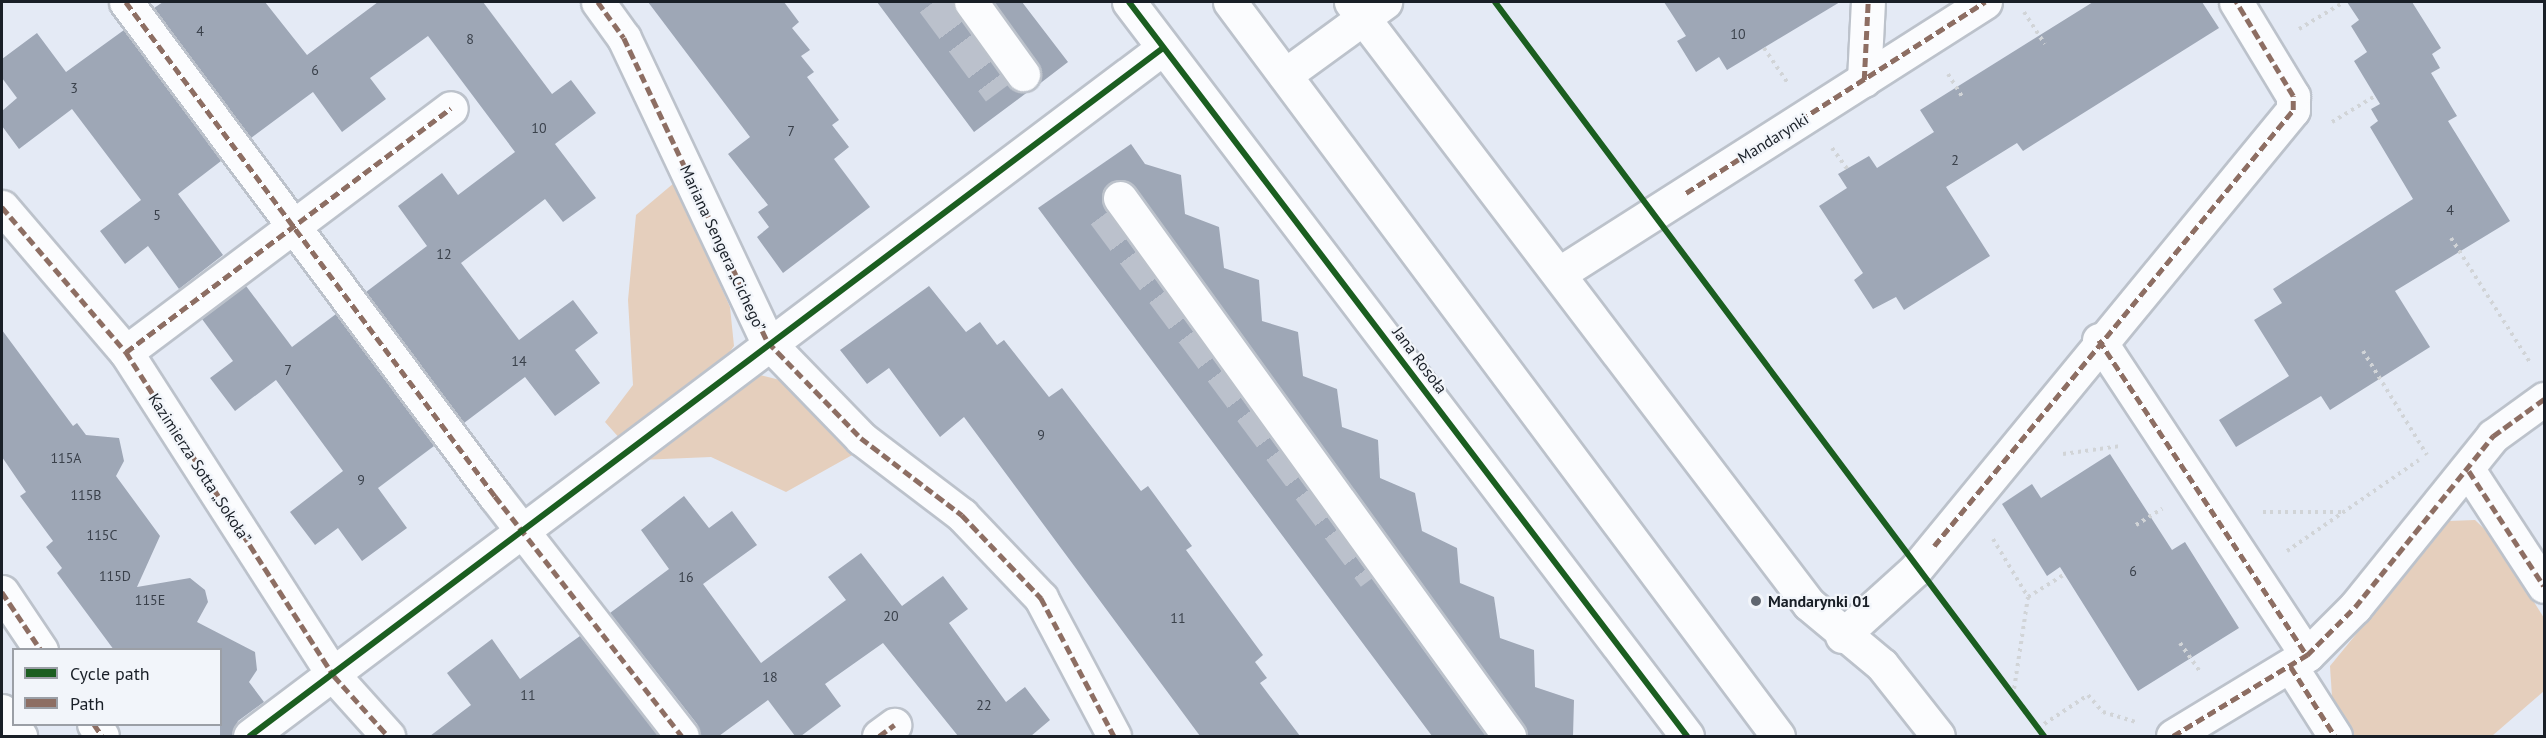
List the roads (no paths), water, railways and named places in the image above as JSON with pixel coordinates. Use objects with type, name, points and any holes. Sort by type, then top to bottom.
[{"type":"street","points":[[126,2],[525,533],[682,736]]},
{"type":"street","name":"Mariana Sengera „Cichego”","points":[[598,2],[624,38],[768,342],[861,438],[962,515],[1041,598],[1114,736]]},
{"type":"street","points":[[970,2],[1023,74]]},
{"type":"street","name":"Jana Rosoła","points":[[1129,2],[1686,736]]},
{"type":"street","points":[[1230,2],[1778,736]]},
{"type":"street","points":[[1864,80],[1868,2]]},
{"type":"street","name":"Mandarynki","points":[[1560,273],[1985,2]]},
{"type":"street","points":[[1842,636],[1934,546],[2099,340],[2293,110],[2293,96],[2236,2]]},
{"type":"street","points":[[1285,75],[1367,7],[1560,273],[1809,604],[1842,636],[1882,665],[1938,736]]},
{"type":"street","points":[[250,736],[525,533],[768,342],[1163,48]]},
{"type":"street","points":[[126,352],[295,228],[451,108]]},
{"type":"street","points":[[1120,198],[1509,736]]},
{"type":"street","name":"Kazimierza Sotta „Sokoła”","points":[[2,207],[126,352],[334,676],[388,736]]},
{"type":"street","points":[[2099,340],[2254,574],[2299,661],[2334,736]]},
{"type":"street","points":[[2174,736],[2299,661],[2355,607],[2469,471],[2493,436],[2544,399]]},
{"type":"street","points":[[2469,471],[2544,586]]},
{"type":"street","points":[[2,592],[40,648]]},
{"type":"street","points":[[2,711],[12,725]]},
{"type":"tunnel","points":[[933,2],[999,91]]},
{"type":"tunnel","points":[[1104,214],[1374,576]]},
{"type":"place","name":"Mandarynki 01","points":[[1756,601]]}]
